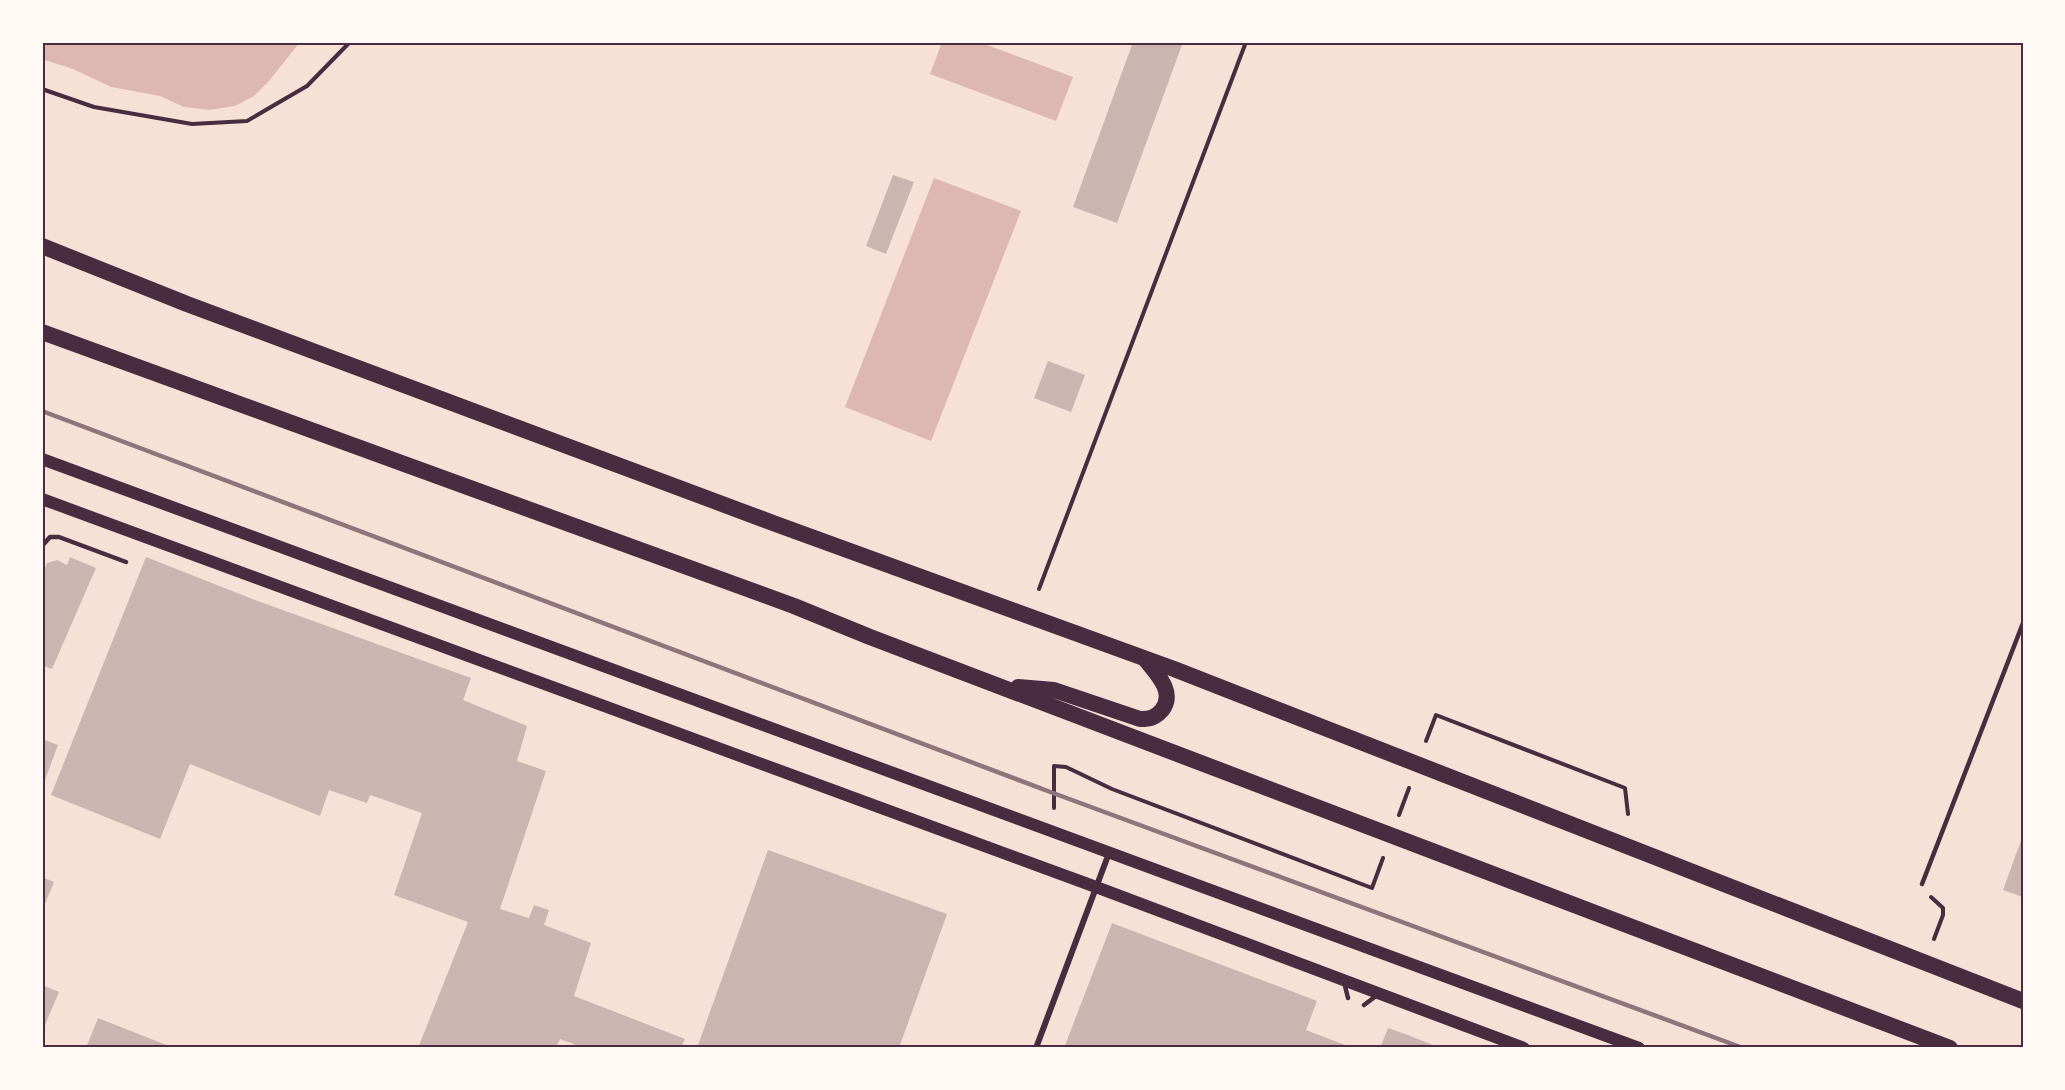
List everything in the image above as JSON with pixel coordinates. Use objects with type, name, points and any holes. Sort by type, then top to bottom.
[{"type":"highway","points":[[42,246],[198,308],[772,523],[1145,659],[2023,1001]]},
{"type":"highway","points":[[42,332],[794,606],[1950,1048]]},
{"type":"highway","points":[[999,685],[1053,690],[1140,719],[1149,719],[1157,716],[1165,706],[1167,697],[1165,686],[1145,659]]},
{"type":"main road","points":[[42,459],[1639,1048]]},
{"type":"main road","points":[[42,499],[1096,887],[1524,1048]]},
{"type":"street","points":[[1036,1048],[1109,853]]},
{"type":"lane","points":[[42,546],[50,537],[59,537],[126,562]]},
{"type":"lane","points":[[1922,884],[2023,623]]},
{"type":"lane","points":[[1344,980],[1348,998]]},
{"type":"lane","points":[[1364,1005],[1379,994]]},
{"type":"path","points":[[42,89],[94,107],[192,124],[247,121],[308,86],[350,42]]},
{"type":"path","points":[[1039,589],[1246,42]]},
{"type":"path","points":[[1424,748],[1436,715],[1625,788],[1628,814]]},
{"type":"path","points":[[1057,833],[1053,793],[1054,766],[1066,767],[1112,789],[1372,888],[1384,856]]},
{"type":"path","points":[[1396,823],[1412,780]]},
{"type":"path","points":[[1922,884],[1930,896],[1943,908],[1943,915],[1934,940]]},
{"type":"shaded area","points":[[42,42],[300,42],[254,96],[235,106],[209,110],[184,107],[160,96],[111,87],[73,69],[42,59]]},
{"type":"shaded area","points":[[942,42],[979,42],[1073,77],[1056,121],[930,74]]},
{"type":"shaded area","points":[[934,178],[1021,211],[931,441],[845,407]]},
{"type":"building","points":[[1133,42],[1183,42],[1117,223],[1073,207]]},
{"type":"building","points":[[893,175],[914,182],[886,254],[866,246]]},
{"type":"building","points":[[1048,361],[1085,375],[1071,412],[1034,398]]},
{"type":"building","points":[[70,557],[96,568],[52,669],[42,665],[42,575],[47,563],[57,560],[67,565]]},
{"type":"building","points":[[146,557],[255,600],[471,678],[463,700],[527,726],[517,761],[546,771],[500,909],[529,918],[534,905],[549,910],[544,925],[591,943],[574,996],[685,1039],[681,1048],[584,1048],[560,1039],[556,1048],[418,1048],[468,922],[394,895],[422,813],[370,795],[367,803],[329,790],[320,816],[190,764],[160,839],[51,795]]},
{"type":"building","points":[[42,739],[58,745],[42,788]]},
{"type":"building","points":[[2023,835],[2023,897],[2003,890]]},
{"type":"building","points":[[768,850],[947,914],[899,1048],[697,1048]]},
{"type":"building","points":[[42,877],[54,882],[42,911]]},
{"type":"building","points":[[1112,923],[1317,1001],[1306,1030],[1353,1048],[1064,1048]]},
{"type":"building","points":[[42,985],[59,992],[42,1032]]},
{"type":"building","points":[[98,1018],[174,1048],[86,1048]]},
{"type":"building","points":[[1388,1028],[1408,1035],[1440,1048],[1380,1048]]},
{"type":"railway","points":[[42,411],[1053,793],[1743,1048]]}]
